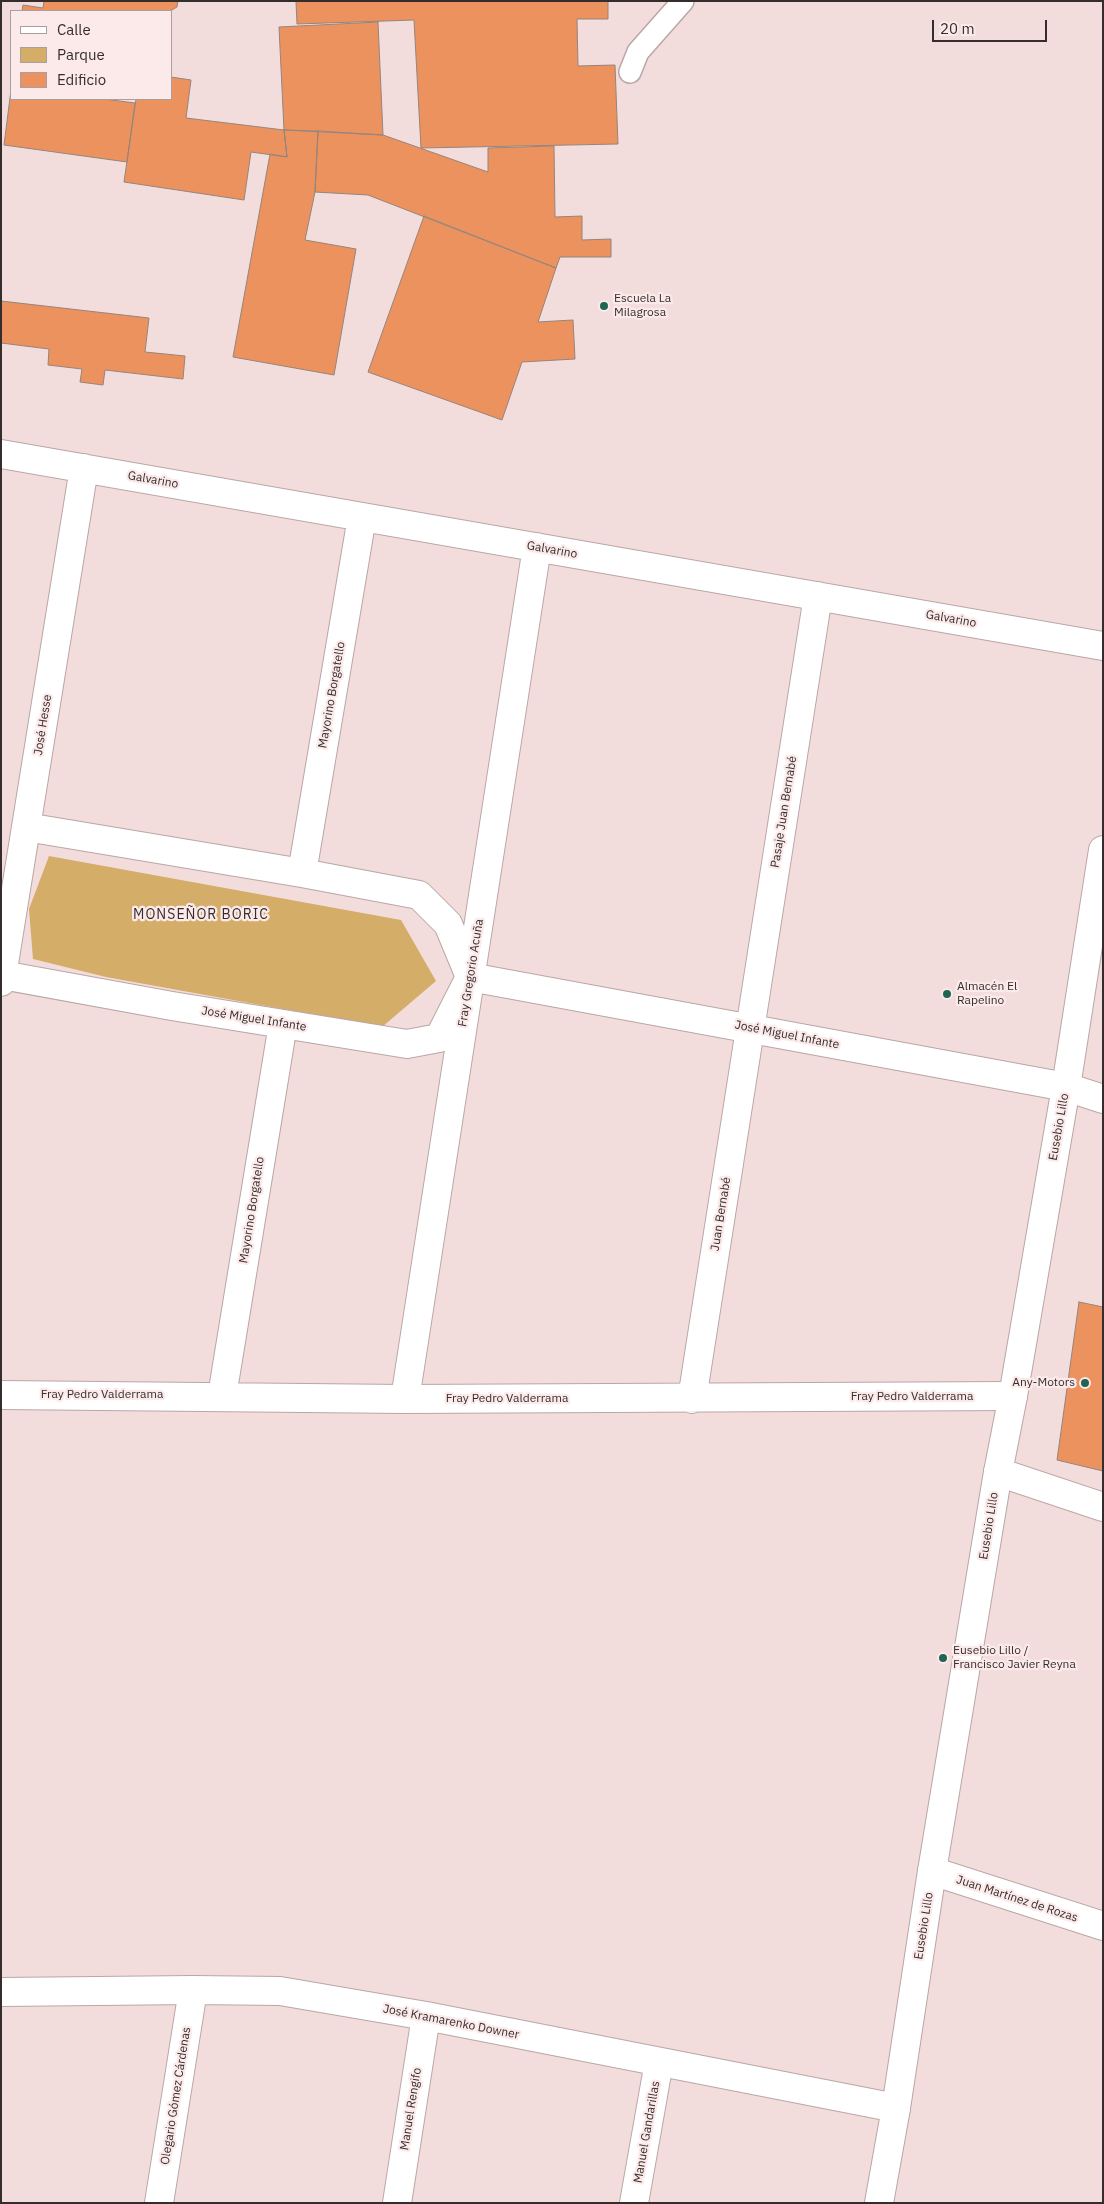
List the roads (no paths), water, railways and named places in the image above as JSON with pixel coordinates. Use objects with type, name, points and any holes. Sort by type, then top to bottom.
[{"type":"street","name":"Galvarino","points":[[1,454],[1103,646]]},
{"type":"street","name":"José Hesse","points":[[2,978],[8,900],[26,827],[84,468]]},
{"type":"street","name":"Mayorino Borgatello","points":[[302,873],[362,517]]},
{"type":"street","name":"Fray Gregorio Acuña","points":[[405,1399],[537,547]]},
{"type":"street","name":"Pasaje Juan Bernabé","points":[[750,1028],[818,596]]},
{"type":"street","points":[[26,827],[302,873],[418,895],[448,924],[470,976]]},
{"type":"street","name":"Eusebio Lillo","points":[[879,2203],[896,2108],[932,1871],[998,1472],[1013,1396],[1066,1087],[1103,850]]},
{"type":"street","name":"José Miguel Infante","points":[[2,978],[406,1044],[439,1038],[470,976],[1066,1087],[1103,1099]]},
{"type":"street","name":"Mayorino Borgatello","points":[[222,1396],[283,1024]]},
{"type":"street","name":"Juan Bernabé","points":[[692,1399],[750,1028]]},
{"type":"street","name":"Fray Pedro Valderrama","points":[[1,1395],[405,1399],[1013,1396]]},
{"type":"street","points":[[998,1472],[1103,1507]]},
{"type":"street","name":"Juan Martínez de Rozas","points":[[932,1871],[1103,1926]]},
{"type":"street","name":"Olegario Gómez Cárdenas","points":[[159,2203],[193,1990]]},
{"type":"street","name":"José Kramarenko Downer","points":[[1,1992],[280,1991],[426,2016],[896,2108]]},
{"type":"street","name":"Manuel Rengifo","points":[[397,2203],[426,2016]]},
{"type":"street","name":"Manuel Gandarillas","points":[[634,2203],[659,2062]]},
{"type":"lane","points":[[630,72],[638,52],[683,1]]},
{"type":"place","name":"Escuela La Milagrosa","points":[[604,306]]},
{"type":"place","name":"Almacén El Rapelino","points":[[947,994]]},
{"type":"place","name":"Any-Motors","points":[[1085,1383]]},
{"type":"place","name":"Eusebio Lillo / Francisco Javier Reyna","points":[[943,1658]]},
{"type":"district","name":"MONSEÑOR BORIC","points":[[201,915]]}]
